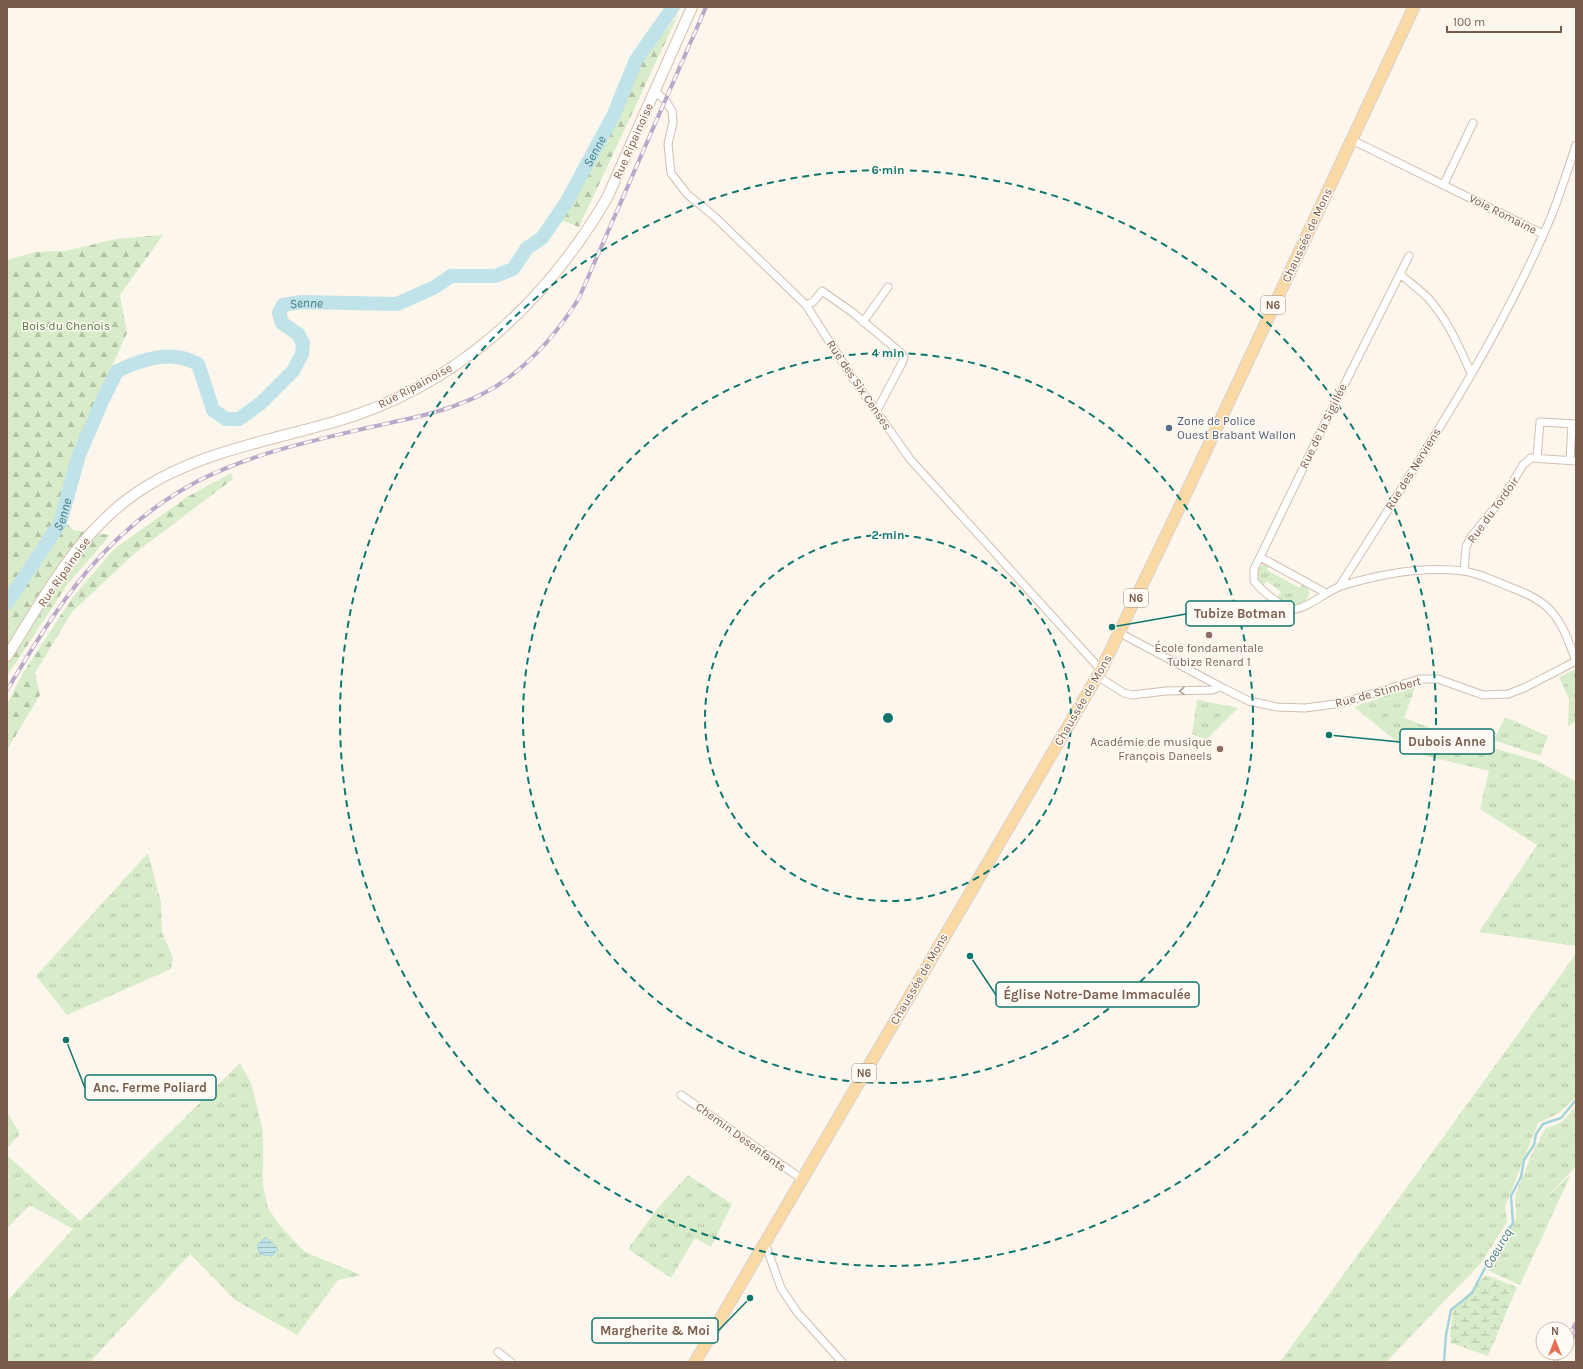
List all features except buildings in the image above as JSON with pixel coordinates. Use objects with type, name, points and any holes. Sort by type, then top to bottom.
[{"type":"main road","name":"Chaussée de Mons","points":[[695,1362],[1099,673],[1120,632],[1414,7]]},
{"type":"street","name":"Rue Ripainoise","points":[[7,656],[62,571],[91,533],[108,516],[132,496],[159,479],[187,465],[231,450],[337,421],[370,410],[431,380],[460,362],[490,340],[542,290],[566,261],[590,228],[607,198],[692,7]]},
{"type":"street","name":"Rue des Six Censes","points":[[654,92],[665,100],[672,111],[673,122],[668,144],[671,173],[687,194],[715,217],[806,304],[876,412],[910,459],[1099,673]]},
{"type":"street","points":[[1444,184],[1473,122]]},
{"type":"street","name":"Voie Romaine","points":[[1352,140],[1543,234],[1576,145]]},
{"type":"street","name":"Rue des Nerviens","points":[[1339,587],[1407,480],[1471,373],[1543,234]]},
{"type":"street","name":"Rue de la Sigillée","points":[[1326,593],[1301,608],[1288,608],[1258,586],[1254,580],[1253,573],[1323,427],[1409,256]]},
{"type":"street","points":[[1400,274],[1427,297],[1441,314],[1454,336],[1471,373]]},
{"type":"street","points":[[863,322],[888,287]]},
{"type":"street","points":[[806,304],[813,302],[822,291],[901,353],[904,358],[876,412]]},
{"type":"street","points":[[1540,422],[1574,424],[1573,460],[1537,458],[1540,422]]},
{"type":"street","name":"Rue du Tordoir","points":[[1464,572],[1466,547],[1470,538],[1504,496],[1523,465],[1531,458],[1537,458]]},
{"type":"street","points":[[1260,557],[1326,593],[1339,587],[1400,572],[1431,570],[1464,572],[1505,585],[1530,595],[1541,602],[1560,623],[1576,661]]},
{"type":"street","name":"Rue de Stimbert","points":[[1120,632],[1221,687],[1249,700],[1277,707],[1305,708],[1342,704],[1420,680],[1438,679],[1483,695],[1495,696],[1508,694],[1524,688],[1576,661]]},
{"type":"street","points":[[1099,673],[1124,693],[1132,695],[1166,691],[1212,690],[1221,687]]},
{"type":"street","name":"Chemin Desenfants","points":[[681,1095],[802,1179]]},
{"type":"street","points":[[765,1243],[781,1288],[793,1306],[842,1362]]},
{"type":"street","points":[[498,1352],[511,1362]]},
{"type":"green space","points":[[678,15],[579,227],[556,218],[638,62]]},
{"type":"green space","name":"Bois du Chenois","points":[[163,235],[120,295],[127,333],[75,447],[57,512],[73,530],[110,535],[67,585],[7,676],[7,260],[35,252],[65,251],[116,239]]},
{"type":"green space","points":[[231,473],[233,479],[135,553],[72,612],[35,673],[40,695],[7,750],[7,704],[23,673],[72,598],[114,549],[187,497]]},
{"type":"green space","points":[[1264,564],[1269,565],[1267,570],[1300,588],[1303,583],[1309,592],[1309,596],[1306,600],[1298,606],[1288,605],[1277,597],[1281,592],[1267,581],[1263,586],[1257,579],[1257,570]]},
{"type":"green space","points":[[1576,669],[1576,721],[1568,726],[1569,699],[1559,677]]},
{"type":"green space","points":[[1416,685],[1404,718],[1449,735],[1538,761],[1573,780],[1576,780],[1576,946],[1479,932],[1537,845],[1480,809],[1489,771],[1410,752],[1354,707]]},
{"type":"green space","points":[[1197,700],[1238,708],[1206,740],[1192,734]]},
{"type":"green space","points":[[1505,717],[1548,736],[1540,756],[1494,740]]},
{"type":"green space","points":[[148,853],[161,902],[162,932],[173,958],[171,969],[67,1015],[36,976]]},
{"type":"green space","points":[[1576,954],[1576,1097],[1559,1113],[1538,1123],[1505,1207],[1507,1222],[1481,1263],[1386,1362],[1280,1362]]},
{"type":"green space","points":[[240,1063],[251,1083],[263,1131],[263,1186],[268,1208],[281,1227],[305,1252],[361,1275],[338,1280],[297,1335],[235,1300],[190,1254],[90,1362],[7,1362],[7,1301],[73,1229],[30,1205],[7,1228],[7,1155],[80,1221]]},
{"type":"green space","points":[[1576,1106],[1576,1166],[1546,1198],[1571,1174],[1520,1285],[1487,1270],[1516,1218],[1515,1196],[1530,1158],[1545,1129],[1562,1122]]},
{"type":"green space","points":[[7,1112],[20,1134],[7,1148]]},
{"type":"green space","points":[[688,1175],[732,1204],[711,1247],[695,1238],[671,1278],[628,1249],[657,1209]]},
{"type":"green space","points":[[1486,1275],[1517,1287],[1488,1356],[1451,1343],[1450,1333],[1453,1311]]},
{"type":"water","points":[[266,1237],[278,1249],[272,1256],[260,1254],[257,1245]]},
{"type":"waterway","name":"Senne","points":[[7,603],[60,523],[79,455],[103,399],[117,371],[157,357],[178,357],[188,360],[198,364],[213,410],[226,419],[239,419],[261,403],[293,371],[302,354],[303,343],[298,334],[282,323],[279,313],[283,305],[301,302],[397,304],[435,287],[451,276],[495,276],[513,269],[527,248],[542,238],[566,203],[614,114],[636,60],[673,7]]},
{"type":"waterway","name":"Coeurcq","points":[[1444,1362],[1446,1335],[1451,1310],[1472,1293],[1496,1247],[1513,1223],[1511,1196],[1521,1177],[1524,1160],[1534,1145],[1536,1134],[1543,1124],[1561,1118],[1576,1100]]},
{"type":"railway","points":[[7,690],[46,628],[87,571],[110,546],[136,522],[165,500],[219,471],[261,455],[327,437],[419,416],[466,402],[495,387],[532,358],[562,324],[579,298],[706,7]]},
{"type":"place","name":"Zone de Police Ouest Brabant Wallon","points":[[1169,428]]},
{"type":"place","name":"Tubize Botman","points":[[1112,627]]},
{"type":"place","name":"École fondamentale Tubize Renard 1","points":[[1209,635]]},
{"type":"place","name":"Dubois Anne","points":[[1329,735]]},
{"type":"place","name":"Académie de musique François Daneels","points":[[1220,749]]},
{"type":"place","name":"Église Notre-Dame Immaculée","points":[[970,956]]},
{"type":"place","name":"Anc. Ferme Poliard","points":[[66,1040]]},
{"type":"place","name":"Margherite & Moi","points":[[750,1298]]}]
